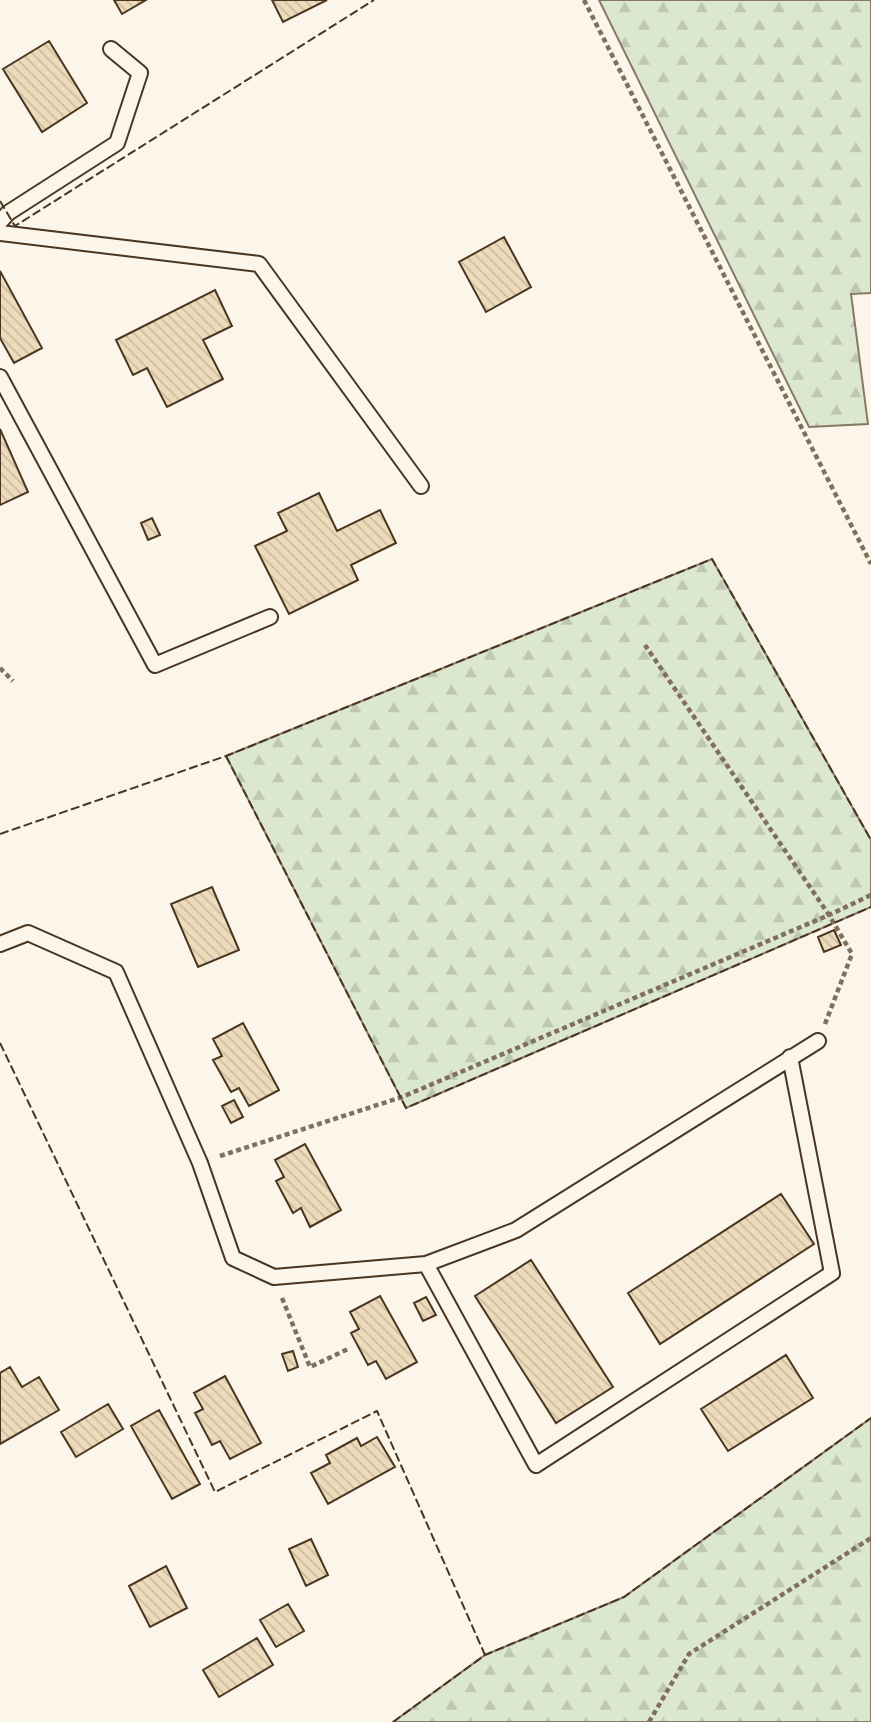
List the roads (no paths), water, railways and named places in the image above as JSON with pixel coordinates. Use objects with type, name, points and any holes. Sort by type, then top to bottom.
[{"type":"lane","points":[[0,222],[8,213],[117,143],[140,72],[111,49]]},
{"type":"lane","points":[[0,233],[259,264],[421,486]]},
{"type":"lane","points":[[0,377],[155,666],[270,617]]},
{"type":"lane","points":[[0,944],[28,933],[116,972],[200,1163],[233,1258],[274,1277],[426,1264],[516,1230],[818,1041]]},
{"type":"lane","points":[[426,1264],[536,1465],[832,1273],[790,1057]]}]
